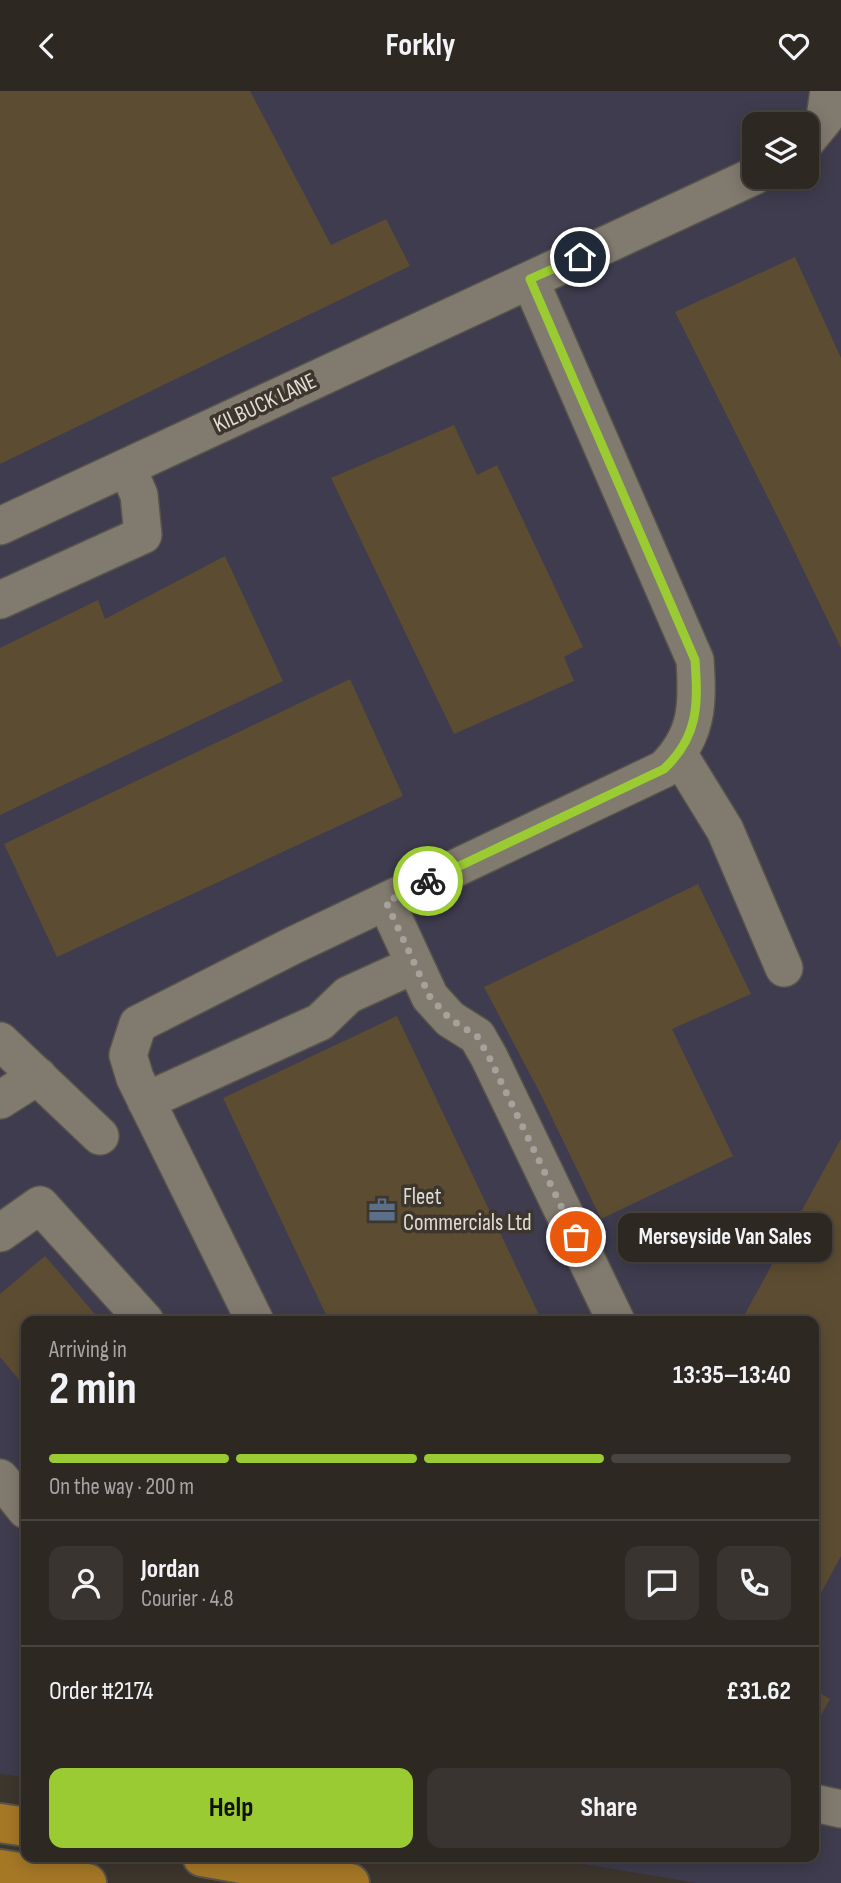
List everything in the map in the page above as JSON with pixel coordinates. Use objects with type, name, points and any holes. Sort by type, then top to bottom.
[{"type":"highway","points":[[0,1823],[21,1826]]},
{"type":"highway","points":[[232,1862],[350,1883]]},
{"type":"highway","points":[[0,1869],[87,1883]]},
{"type":"street","points":[[819,125],[825,118],[830,91]]},
{"type":"street","name":"KILBUCK LANE","points":[[0,526],[742,182]]},
{"type":"street","points":[[253,1316],[135,1078],[128,1055],[138,1024],[664,769],[679,755],[690,736],[698,697],[695,660],[530,279]]},
{"type":"street","points":[[0,600],[143,535],[139,495],[127,467]]},
{"type":"street","points":[[679,755],[725,830],[784,968]]},
{"type":"street","points":[[386,902],[430,997],[450,1019],[477,1036],[489,1057],[614,1316]]},
{"type":"street","points":[[146,1101],[320,1021],[348,995],[414,965]]},
{"type":"street","points":[[0,1041],[100,1136]]},
{"type":"street","points":[[0,1100],[38,1076]]},
{"type":"street","points":[[0,1233],[40,1205],[140,1316]]},
{"type":"street","points":[[0,1478],[21,1504]]},
{"type":"street","points":[[819,1804],[841,1809]]},
{"type":"shaded area","points":[[0,91],[841,91],[841,1883],[696,1883],[572,1862],[819,1862],[819,1316],[21,1316],[21,1776],[0,1774]]},
{"type":"building","points":[[0,91],[250,91],[331,245],[386,219],[410,266],[0,464]]},
{"type":"building","points":[[795,257],[841,358],[841,648],[675,312]]},
{"type":"building","points":[[454,425],[477,475],[497,465],[583,647],[564,657],[574,681],[454,734],[331,478]]},
{"type":"building","points":[[225,556],[283,681],[0,815],[0,648],[98,600],[105,619]]},
{"type":"building","points":[[350,679],[403,796],[57,957],[4,844]]},
{"type":"building","points":[[698,884],[751,994],[672,1029],[733,1156],[601,1219],[540,1093],[484,987]]},
{"type":"building","name":"Fleet Commercials Ltd","points":[[397,1016],[540,1316],[327,1316],[223,1098]]},
{"type":"building","points":[[841,1139],[841,1556],[819,1597],[819,1316],[744,1316]]},
{"type":"building","points":[[45,1256],[97,1316],[21,1316],[21,1382],[0,1357],[0,1294]]},
{"type":"building","points":[[819,1693],[830,1699],[819,1719]]},
{"type":"way so far","points":[[428,881],[386,902],[430,997],[450,1019],[477,1036],[489,1057],[576,1237]]},
{"type":"place","name":"Fleet Commercials Ltd","points":[[382,1210]]},
{"type":"place","name":"Merseyside Van Sales","points":[[576,1237]]},
{"type":"route","points":[[428,881],[664,769],[679,755],[690,736],[698,697],[695,660],[530,279],[580,257]]}]
